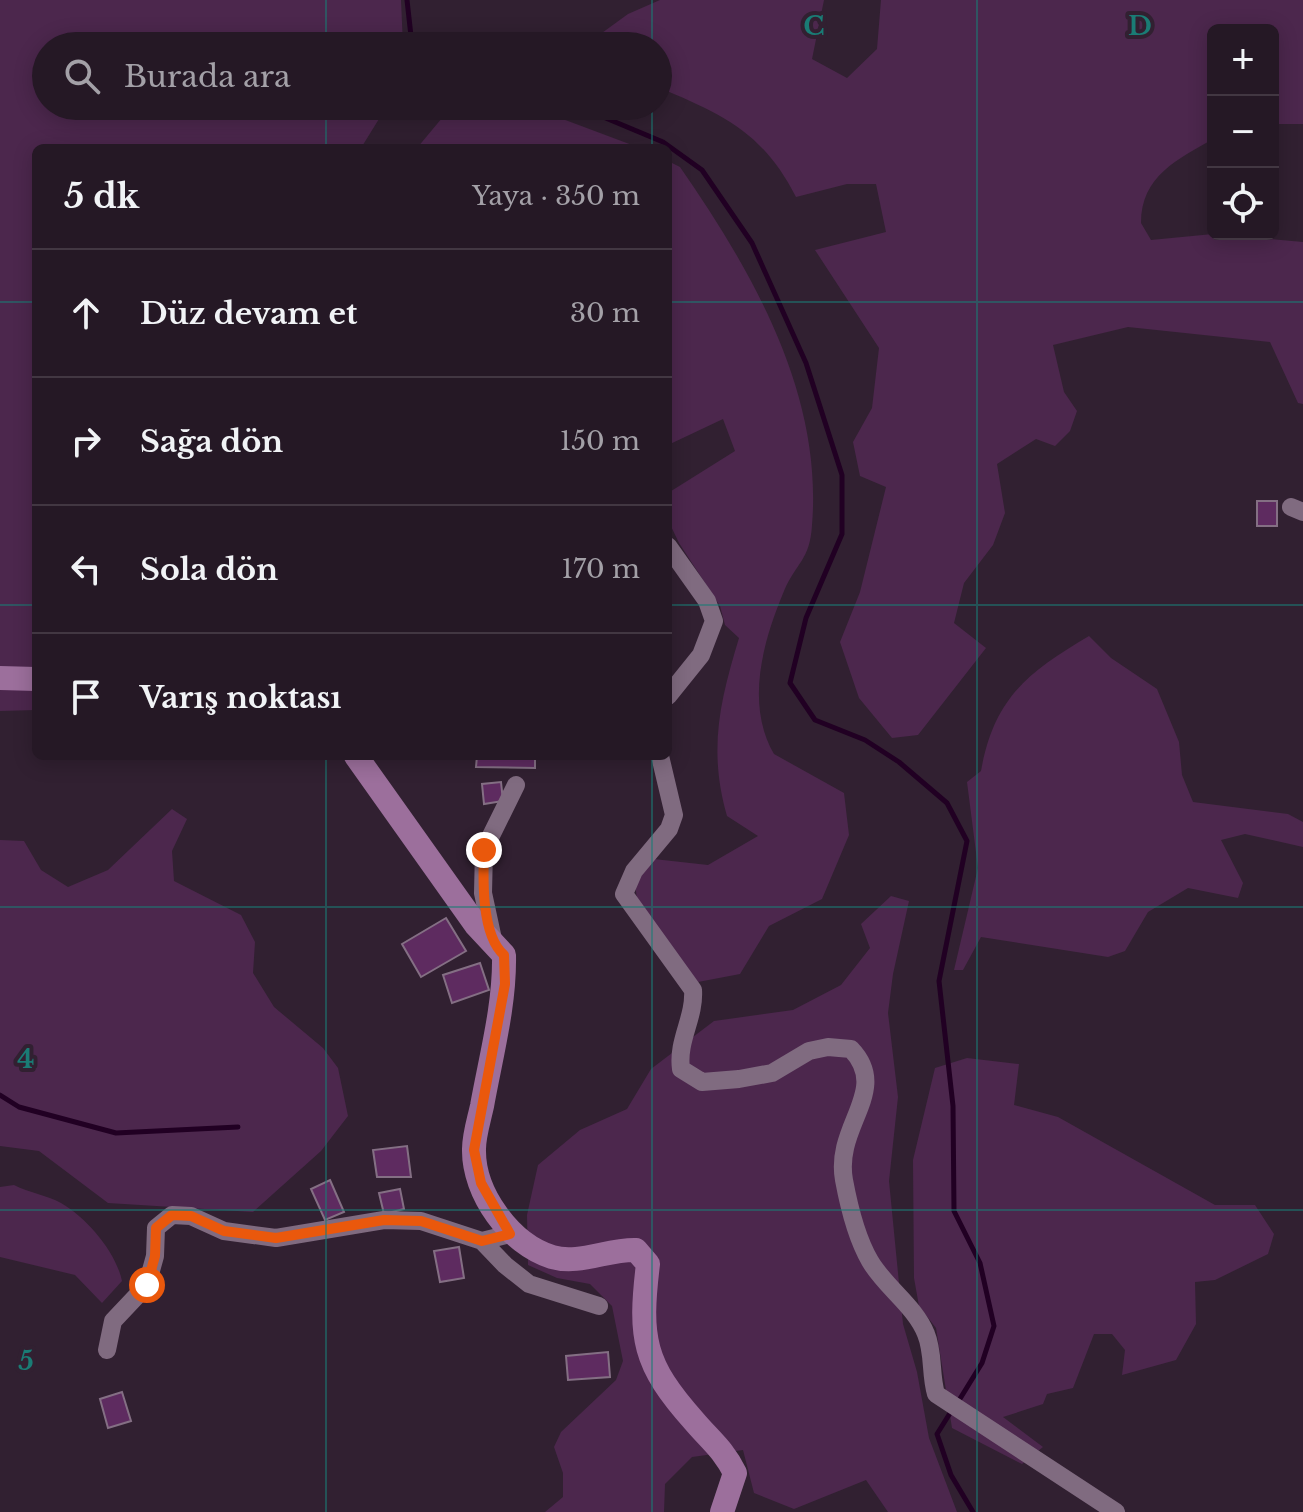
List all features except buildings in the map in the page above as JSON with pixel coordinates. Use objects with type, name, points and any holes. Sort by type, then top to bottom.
[{"type":"street","points":[[672,552],[707,601],[714,621],[701,655],[672,691]]},
{"type":"street","points":[[0,678],[32,679]]},
{"type":"street","points":[[364,760],[495,947],[504,955],[505,984],[474,1150],[481,1183],[510,1234],[551,1257],[575,1259],[619,1249],[636,1250],[648,1264],[643,1334],[651,1363],[671,1395],[707,1436],[722,1447],[735,1473],[722,1512]]},
{"type":"street","points":[[661,760],[674,815],[669,829],[634,871],[624,894],[693,990],[694,1008],[680,1042],[681,1069],[702,1082],[739,1079],[772,1073],[809,1051],[828,1047],[851,1049],[864,1064],[867,1073],[866,1091],[846,1135],[841,1165],[849,1211],[870,1262],[925,1331],[936,1394],[1116,1512]]},
{"type":"street","points":[[495,947],[483,893],[484,850],[516,785]]},
{"type":"street","points":[[107,1350],[113,1321],[147,1285],[155,1256],[156,1228],[172,1215],[191,1216],[224,1231],[276,1238],[384,1220],[421,1221],[482,1241],[529,1284],[599,1306]]},
{"type":"street","points":[[482,1241],[510,1234]]},
{"type":"shaded area","points":[[0,0],[401,0],[402,32],[32,32],[32,120],[378,120],[363,144],[32,144],[32,710],[0,711]]},
{"type":"shaded area","points":[[660,0],[824,0],[812,59],[847,78],[877,49],[881,0],[1303,0],[1303,124],[1279,124],[1279,24],[1207,24],[1207,142],[1175,162],[1155,181],[1147,193],[1141,223],[1151,240],[1207,235],[1207,240],[1303,242],[1303,404],[1298,403],[1270,342],[1128,327],[1053,345],[1064,392],[1077,411],[1070,431],[1055,446],[1036,439],[997,464],[1005,513],[993,545],[964,583],[954,623],[986,648],[918,735],[892,738],[859,698],[840,642],[860,592],[886,487],[860,476],[853,442],[872,408],[879,348],[815,250],[886,232],[876,184],[847,184],[796,197],[783,174],[755,141],[721,117],[672,93],[672,32],[603,32],[628,14]]},
{"type":"shaded area","points":[[440,120],[565,120],[629,144],[420,144]]},
{"type":"shaded area","points":[[672,163],[680,167],[733,248],[777,336],[794,381],[806,428],[812,476],[811,537],[784,591],[764,651],[760,672],[760,714],[774,754],[844,793],[849,835],[822,899],[769,926],[740,974],[698,982],[638,906],[635,884],[654,859],[708,865],[758,836],[727,816],[718,769],[722,705],[739,638],[725,625],[720,606],[672,528],[672,490],[735,451],[723,419],[672,443]]},
{"type":"shaded area","points":[[1089,636],[1111,658],[1157,689],[1179,742],[1182,775],[1193,802],[1288,814],[1303,822],[1303,847],[1245,834],[1221,840],[1243,883],[1238,898],[1188,888],[1148,912],[1125,951],[1108,957],[981,937],[963,970],[954,970],[978,868],[967,782],[981,771],[995,724],[1017,690],[1048,662]]},
{"type":"shaded area","points":[[172,809],[187,819],[172,851],[174,881],[241,915],[255,942],[253,973],[274,1007],[323,1048],[338,1068],[348,1116],[321,1151],[253,1212],[108,1203],[39,1151],[0,1146],[0,840],[24,841],[41,870],[68,887],[108,870]]},
{"type":"shaded area","points":[[891,896],[909,901],[888,1013],[898,1097],[889,1181],[903,1324],[917,1372],[929,1438],[957,1512],[888,1512],[866,1480],[794,1509],[754,1493],[743,1450],[692,1457],[665,1484],[664,1512],[545,1512],[563,1497],[563,1473],[554,1447],[561,1432],[616,1380],[623,1361],[612,1306],[590,1284],[557,1278],[528,1265],[527,1215],[538,1165],[580,1130],[627,1109],[651,1069],[714,1021],[793,1010],[841,985],[870,948],[861,924]]},
{"type":"shaded area","points":[[967,1058],[1019,1064],[1014,1105],[1058,1117],[1215,1205],[1255,1205],[1274,1234],[1268,1254],[1215,1280],[1195,1282],[1196,1324],[1176,1360],[1122,1375],[1125,1350],[1112,1334],[1094,1334],[1073,1388],[1047,1394],[1043,1404],[1003,1417],[1043,1447],[1022,1464],[952,1428],[936,1328],[919,1306],[914,1278],[913,1160],[935,1068]]},
{"type":"shaded area","points":[[14,1185],[71,1209],[99,1237],[114,1259],[122,1281],[102,1303],[75,1275],[0,1257],[0,1187]]},
{"type":"waterway","points":[[407,0],[411,32]]},
{"type":"waterway","points":[[610,120],[666,144]]},
{"type":"waterway","points":[[672,148],[702,170],[752,243],[806,363],[842,475],[842,534],[806,618],[790,683],[815,720],[865,740],[899,762],[947,803],[967,841],[939,981],[953,1106],[954,1211],[980,1263],[994,1326],[982,1363],[958,1402]]},
{"type":"waterway","points":[[0,1095],[19,1107],[116,1133],[238,1127]]},
{"type":"waterway","points":[[952,1410],[937,1434],[951,1475],[973,1512]]},
{"type":"route","points":[[147,1285],[155,1256],[156,1228],[172,1215],[191,1216],[224,1231],[276,1238],[384,1220],[421,1221],[482,1241],[510,1234],[481,1183],[474,1150],[505,984],[504,955],[495,947],[483,893],[484,850]]}]
